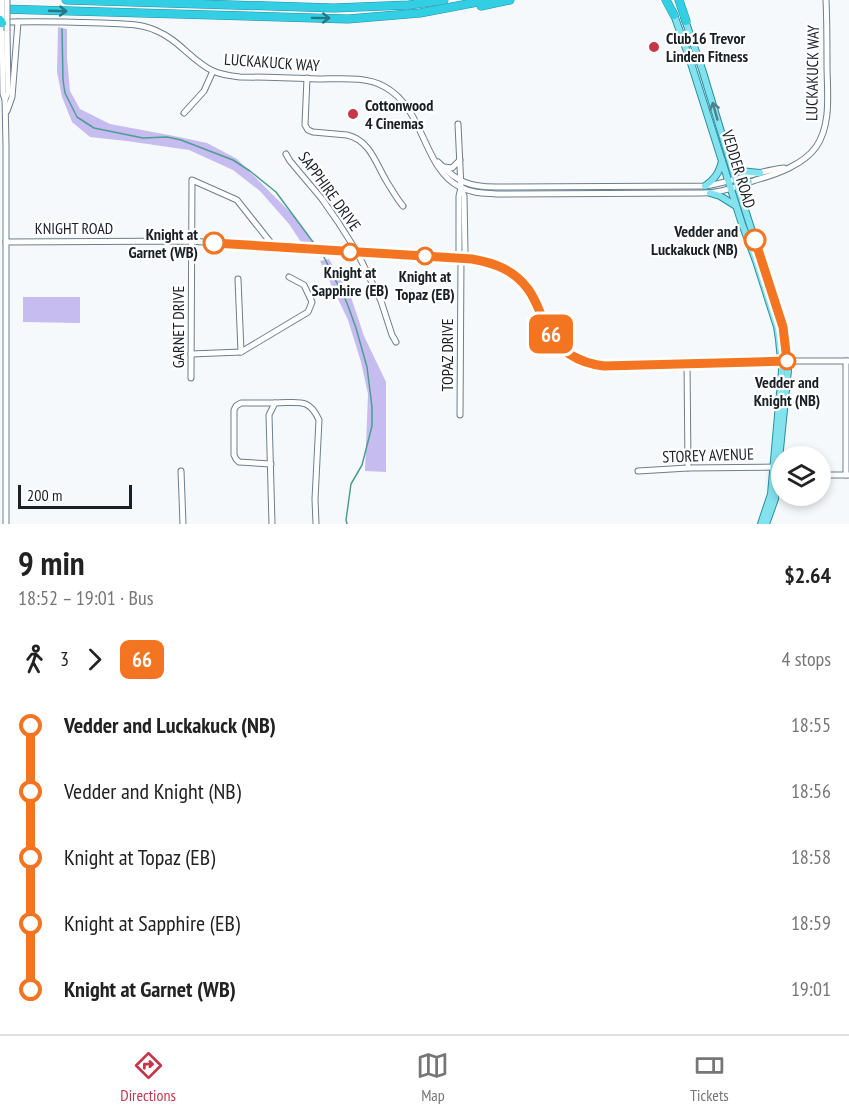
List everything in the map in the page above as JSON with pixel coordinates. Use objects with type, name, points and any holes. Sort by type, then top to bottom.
[{"type":"highway","points":[[66,0],[314,8],[409,5],[444,0]]},
{"type":"highway","points":[[390,6],[420,0]]},
{"type":"highway","points":[[372,18],[420,13],[488,0]]},
{"type":"highway","points":[[5,20],[348,19],[425,16],[510,0]]},
{"type":"highway","points":[[668,0],[674,15]]},
{"type":"highway","points":[[678,0],[686,21]]},
{"type":"main road","name":"VEDDER ROAD","points":[[674,15],[722,160],[742,201],[783,327],[784,361],[778,446]]},
{"type":"main road","name":"VEDDER ROAD","points":[[686,21],[732,167],[736,206],[777,327],[784,361]]},
{"type":"main road","points":[[705,186],[714,179],[722,160]]},
{"type":"main road","points":[[732,167],[740,171],[760,173]]},
{"type":"main road","points":[[742,201],[749,182]]},
{"type":"main road","points":[[710,193],[736,206]]},
{"type":"main road","name":"VEDDER ROAD","points":[[761,524],[771,494]]},
{"type":"main road","name":"VEDDER ROAD","points":[[766,524],[773,506]]},
{"type":"street","points":[[2,0],[12,97],[5,115]]},
{"type":"street","points":[[6,0],[3,80],[6,242],[6,524]]},
{"type":"street","name":"LUCKAKUCK WAY","points":[[5,20],[146,27],[168,37],[201,63],[224,75],[364,80],[384,87],[398,95],[409,110],[443,174],[461,184],[496,187],[705,186],[749,182],[773,175],[809,155],[816,146],[825,125],[827,99],[826,0]]},
{"type":"street","points":[[5,20],[8,93],[5,99]]},
{"type":"street","points":[[0,71],[3,80]]},
{"type":"street","points":[[184,113],[204,91],[213,71]]},
{"type":"street","points":[[307,78],[305,125],[308,130],[352,136],[362,142],[368,148],[403,206]]},
{"type":"street","name":"TOPAZ DRIVE","points":[[458,124],[461,184],[459,196],[460,415]]},
{"type":"street","name":"SAPPHIRE DRIVE","points":[[286,154],[322,199],[357,252],[381,301],[396,342]]},
{"type":"street","name":"LUCKAKUCK WAY","points":[[434,158],[470,191],[496,194],[710,193],[771,169],[789,167]]},
{"type":"street","points":[[443,167],[452,168],[460,160]]},
{"type":"street","name":"GARNET DRIVE","points":[[191,378],[192,180],[237,200],[276,248]]},
{"type":"street","name":"KNIGHT ROAD","points":[[6,242],[191,241],[461,258],[489,262],[514,275],[534,299],[549,332],[562,348],[582,362],[604,366],[847,361]]},
{"type":"street","points":[[191,354],[241,352],[308,312],[312,302],[304,285],[289,277]]},
{"type":"street","points":[[238,279],[241,352]]},
{"type":"street","points":[[831,475],[847,475],[847,361]]},
{"type":"street","points":[[687,363],[688,468]]},
{"type":"street","points":[[272,464],[239,462],[236,459],[234,455],[234,410],[236,406],[241,403],[307,404],[315,410],[319,420],[316,524]]},
{"type":"street","points":[[272,524],[269,415],[275,403]]},
{"type":"street","name":"STOREY AVENUE","points":[[638,471],[771,467]]},
{"type":"street","points":[[181,471],[183,524]]},
{"type":"shaded area","points":[[58,27],[67,29],[70,91],[80,109],[110,124],[207,143],[237,159],[294,216],[313,243],[301,242],[289,224],[260,191],[233,170],[189,150],[90,137],[72,122],[62,97],[57,72]]},
{"type":"shaded area","points":[[329,259],[351,297],[364,336],[386,382],[386,472],[365,471],[368,394],[348,320],[320,261]]},
{"type":"shaded area","points":[[23,297],[80,297],[80,323],[23,322]]},
{"type":"waterway","points":[[62,29],[65,93],[77,117],[94,128],[143,138],[167,137],[181,140],[233,160],[276,192],[313,242]]},
{"type":"waterway","points":[[324,257],[347,303],[356,328],[367,367],[372,407],[372,426],[362,465],[351,484],[347,524]]},
{"type":"bus line","name":"66","points":[[214,243],[472,259],[489,262],[514,275],[529,290],[549,332],[562,348],[582,362],[604,366],[787,361],[783,327],[755,240]]},
{"type":"place","name":"Club16 Trevor Linden Fitness","points":[[654,47]]},
{"type":"place","name":"Cottonwood 4 Cinemas","points":[[353,114]]},
{"type":"place","name":"Vedder and Luckakuck (NB)","points":[[755,240]]},
{"type":"place","name":"Knight at Garnet (WB)","points":[[214,243]]},
{"type":"place","name":"Knight at Sapphire (EB)","points":[[350,252]]},
{"type":"place","name":"Knight at Topaz (EB)","points":[[425,256]]},
{"type":"place","name":"Vedder and Knight (NB)","points":[[787,361]]}]
